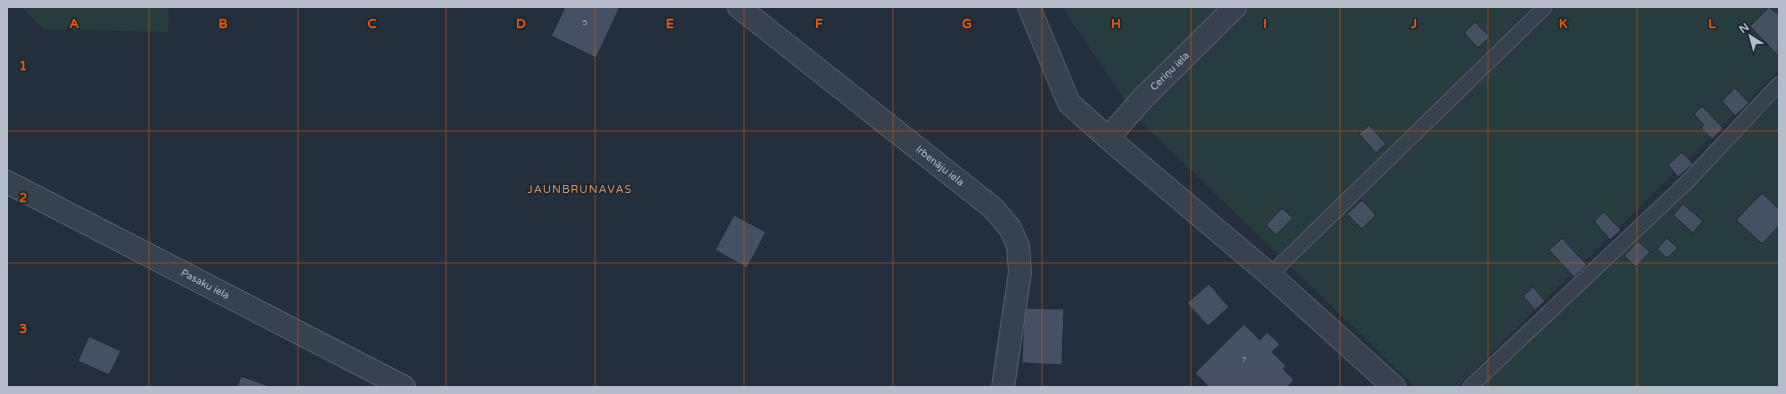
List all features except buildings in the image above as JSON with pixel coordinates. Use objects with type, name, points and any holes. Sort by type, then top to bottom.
[{"type":"street","name":"Irbenāju iela","points":[[739,7],[993,208],[1010,228],[1018,246],[1020,272],[1003,387]]},
{"type":"street","points":[[1029,7],[1069,103],[1108,138],[1270,275],[1394,387]]},
{"type":"street","name":"Ceriņu iela","points":[[1108,138],[1143,98],[1235,7]]},
{"type":"street","name":"Pasaku iela","points":[[7,182],[404,387]]},
{"type":"lane","points":[[1270,275],[1545,7]]},
{"type":"lane","points":[[1470,387],[1687,182],[1779,84]]},
{"type":"green space","points":[[21,7],[169,7],[168,32],[44,29]]},
{"type":"green space","points":[[1062,7],[1532,7],[1279,255],[1136,117]]},
{"type":"green space","points":[[1557,7],[1779,7],[1779,70],[1457,387],[1415,387],[1291,267]]},
{"type":"green space","points":[[1779,97],[1779,387],[1481,387],[1675,202]]},
{"type":"district","name":"JAUNBRUNAVAS","points":[[580,189]]}]
